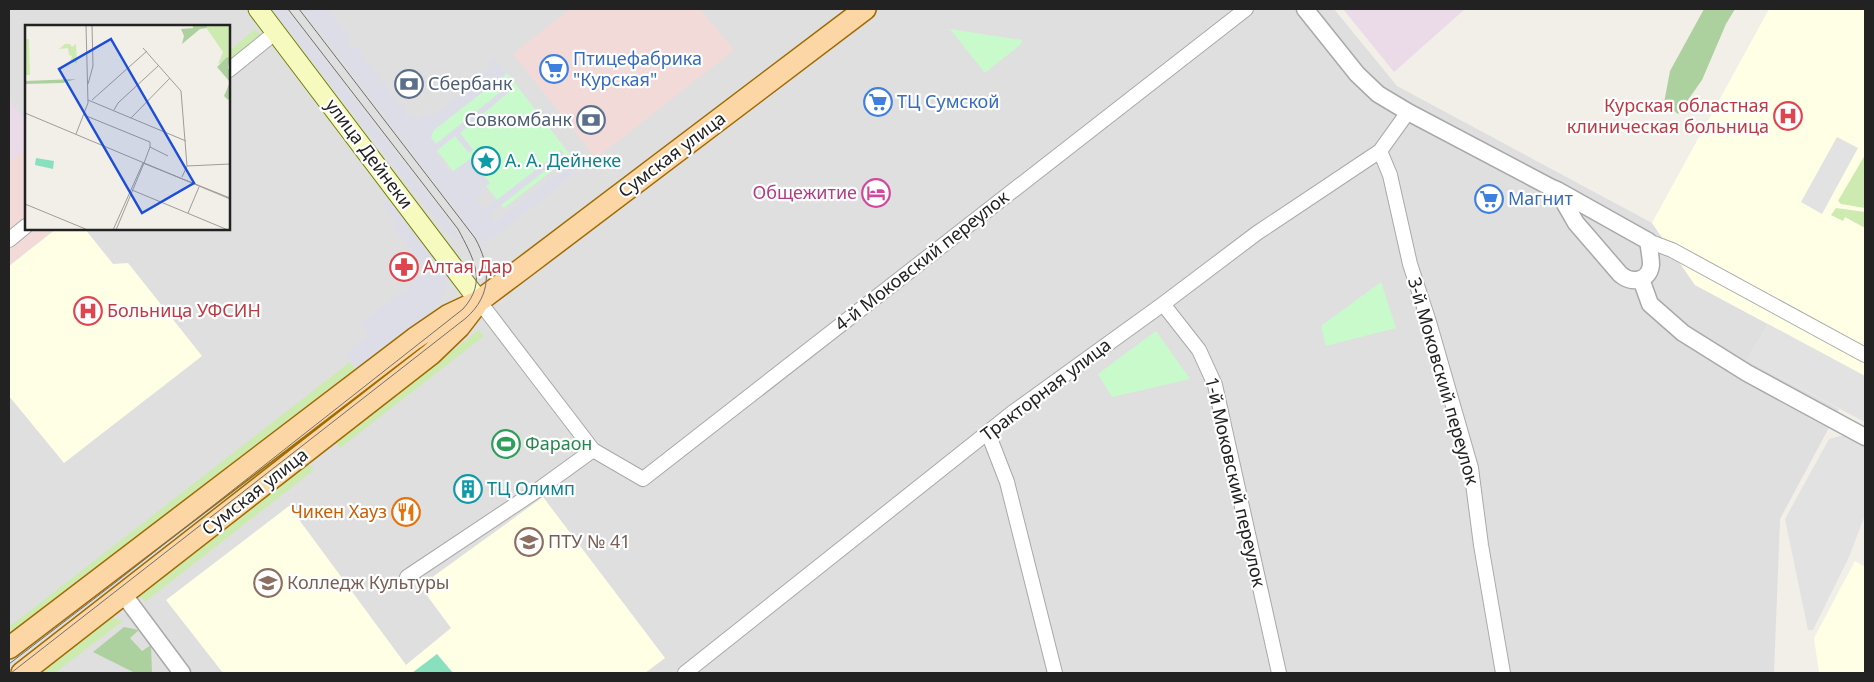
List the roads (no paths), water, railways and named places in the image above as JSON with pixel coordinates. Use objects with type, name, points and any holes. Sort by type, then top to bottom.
[{"type":"main road","name":"улица Дейнеки","points":[[258,9],[479,301]]},
{"type":"main road","name":"Сумская улица","points":[[9,648],[414,339],[449,315],[479,301],[865,9]]},
{"type":"main road","name":"Сумская улица","points":[[22,673],[431,354],[459,326],[479,301]]},
{"type":"street","name":"4-й Моковский переулок","points":[[593,450],[643,479],[1246,9]]},
{"type":"street","points":[[1305,9],[1357,74],[1378,94],[1408,112],[1648,240],[1672,250],[1865,355]]},
{"type":"street","points":[[230,69],[276,32]]},
{"type":"street","name":"Тракторная улица","points":[[685,673],[1012,413],[1257,234],[1380,151],[1408,112]]},
{"type":"street","name":"3-й Моковский переулок","points":[[1380,151],[1390,176],[1410,264],[1429,322],[1471,468],[1481,546],[1503,673]]},
{"type":"street","points":[[1557,190],[1576,223],[1620,274],[1630,280],[1641,279],[1649,272],[1651,266],[1648,240]]},
{"type":"street","points":[[9,240],[25,227]]},
{"type":"street","points":[[1641,279],[1650,304],[1683,333],[1747,373],[1865,437]]},
{"type":"street","points":[[406,577],[542,487],[593,450],[479,301]]},
{"type":"street","name":"1-й Моковский переулок","points":[[1163,304],[1199,350],[1215,385],[1279,673]]},
{"type":"street","points":[[988,432],[1007,482],[1055,673]]},
{"type":"street","points":[[124,595],[182,673]]},
{"type":"tram line","points":[[9,664],[463,309],[471,299],[475,289],[476,269],[458,229],[288,9]]},
{"type":"tram line","points":[[11,673],[466,318],[481,300],[486,280],[486,270],[475,238],[299,9]]},
{"type":"place","name":"Птицефабрика \"Курская\"","points":[[554,69]]},
{"type":"place","name":"Сбербанк","points":[[409,84]]},
{"type":"place","name":"ТЦ Сумской","points":[[878,102]]},
{"type":"place","name":"Курская областная клиническая больница","points":[[1788,116]]},
{"type":"place","name":"Совкомбанк","points":[[591,120]]},
{"type":"place","name":"А. А. Дейнеке","points":[[486,161]]},
{"type":"place","name":"Общежитие","points":[[876,193]]},
{"type":"place","name":"Магнит","points":[[1489,199]]},
{"type":"place","name":"Алтая Дар","points":[[404,267]]},
{"type":"place","name":"Больница УФСИН","points":[[88,311]]},
{"type":"place","name":"Фараон","points":[[506,444]]},
{"type":"place","name":"ТЦ Олимп","points":[[468,489]]},
{"type":"place","name":"Чикен Хауз","points":[[406,512]]},
{"type":"place","name":"ПТУ № 41","points":[[529,542]]},
{"type":"place","name":"Колледж Культуры","points":[[268,583]]}]
